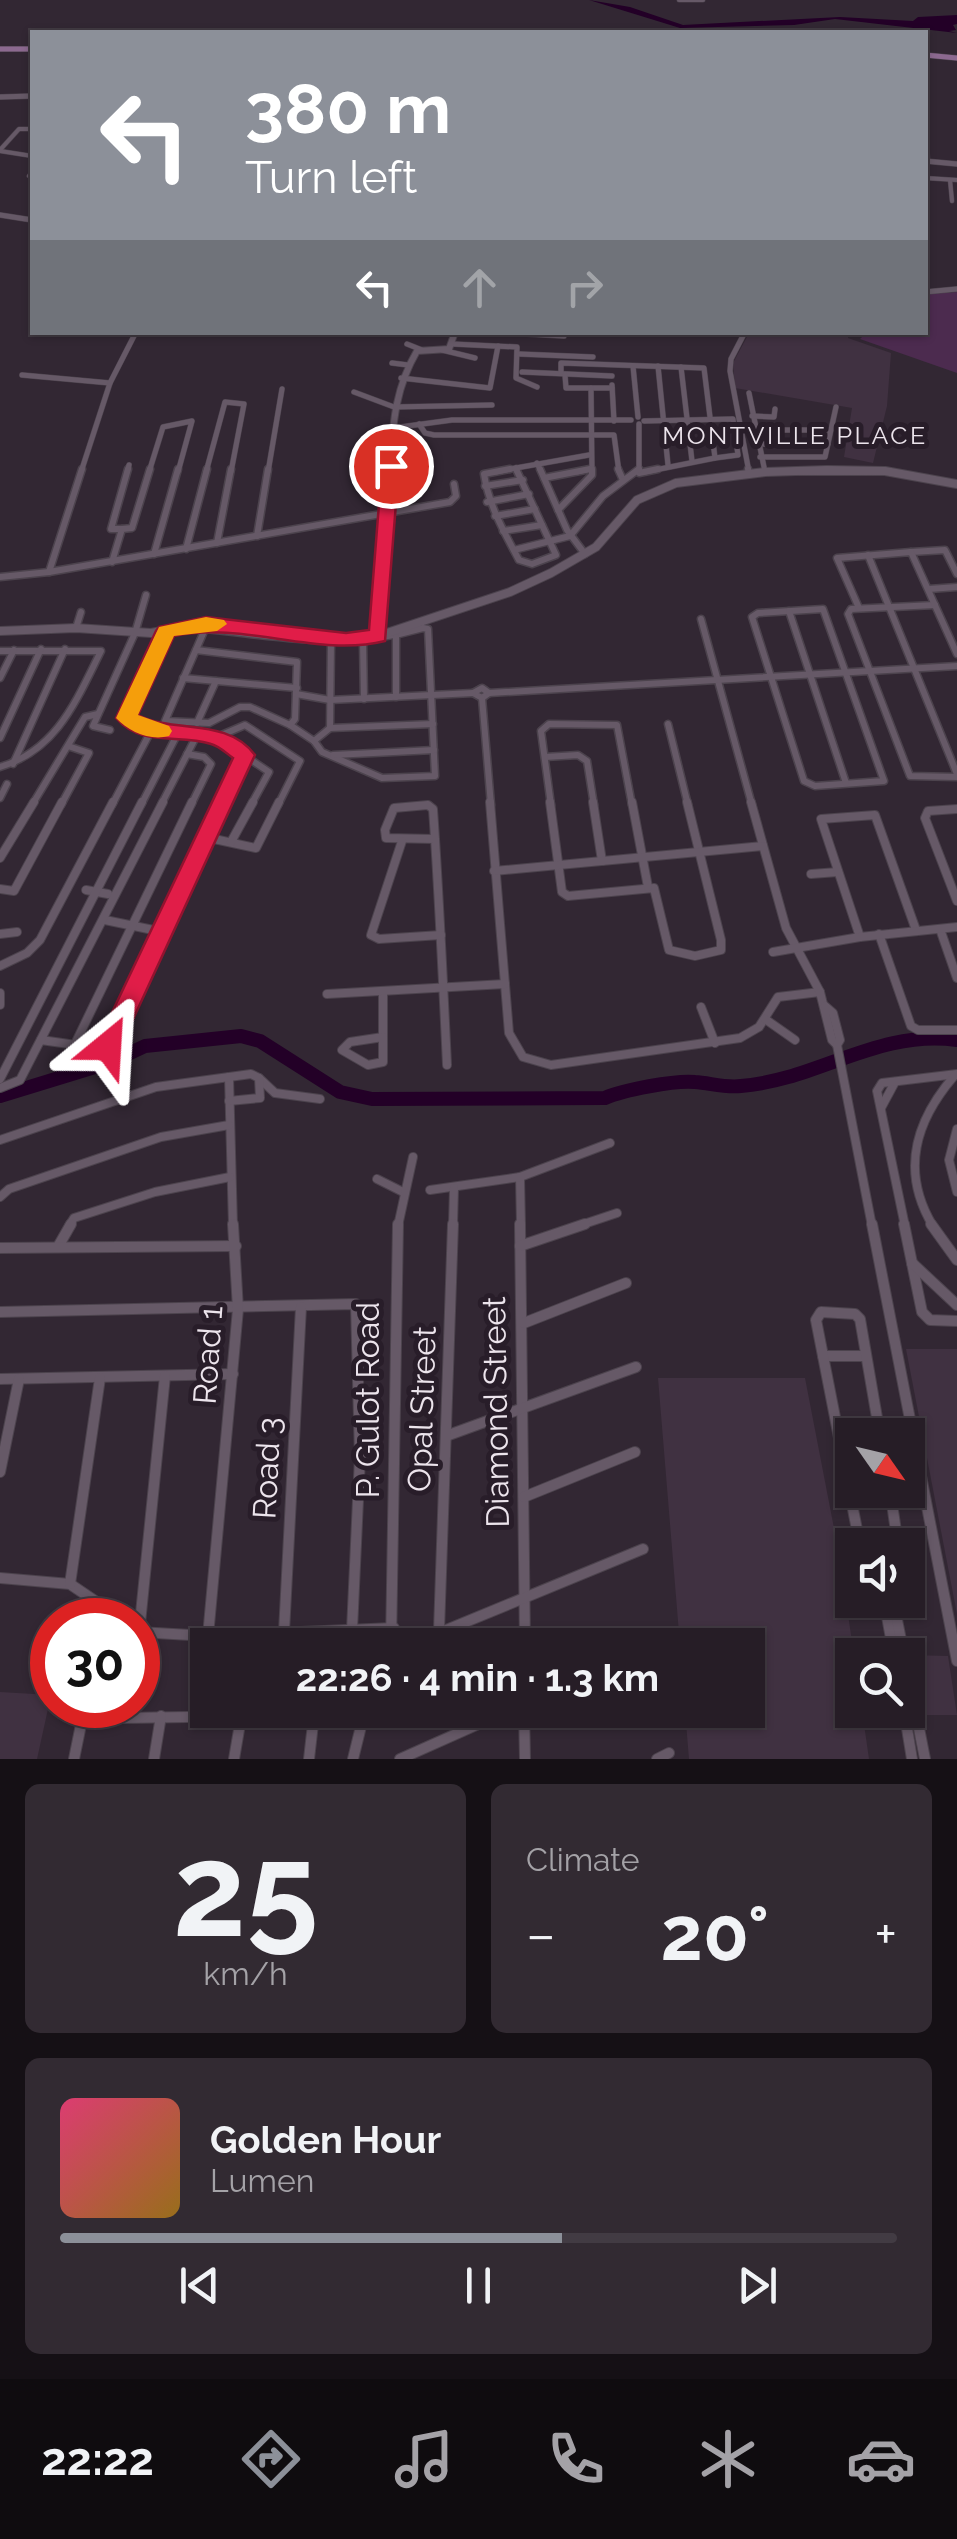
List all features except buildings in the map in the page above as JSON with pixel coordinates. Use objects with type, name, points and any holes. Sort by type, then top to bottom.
[{"type":"main road","points":[[0,49],[30,49]]},
{"type":"main road","points":[[928,55],[957,58]]},
{"type":"street","points":[[679,0],[703,0]]},
{"type":"street","points":[[0,99],[30,96]]},
{"type":"street","points":[[0,150],[19,129],[30,129]]},
{"type":"street","points":[[0,137],[11,138]]},
{"type":"street","points":[[0,150],[30,156]]},
{"type":"street","points":[[928,161],[953,163],[952,202]]},
{"type":"street","points":[[0,215],[30,220]]},
{"type":"street","points":[[928,292],[957,290]]},
{"type":"street","points":[[50,572],[110,383],[134,335]]},
{"type":"street","points":[[453,344],[454,335]]},
{"type":"street","points":[[402,378],[490,388],[505,335]]},
{"type":"street","points":[[545,335],[564,336]]},
{"type":"street","points":[[743,335],[731,359],[730,371],[749,474]]},
{"type":"street","points":[[407,344],[475,358]]},
{"type":"street","points":[[442,350],[453,344],[517,347],[516,378],[538,387]]},
{"type":"street","points":[[378,636],[394,408],[408,364],[422,350]]},
{"type":"street","points":[[519,354],[592,357]]},
{"type":"street","points":[[392,363],[408,364]]},
{"type":"street","points":[[612,388],[566,388],[561,363],[704,368],[716,458]]},
{"type":"street","points":[[611,365],[614,421]]},
{"type":"street","points":[[632,366],[642,450],[639,473]]},
{"type":"street","points":[[658,366],[668,465]]},
{"type":"street","points":[[681,367],[692,462]]},
{"type":"street","points":[[522,372],[612,376]]},
{"type":"street","points":[[22,375],[110,383]]},
{"type":"street","points":[[558,510],[590,477],[591,388]]},
{"type":"street","points":[[256,536],[282,389]]},
{"type":"street","points":[[354,392],[394,408],[492,405]]},
{"type":"street","points":[[749,392],[765,472]]},
{"type":"street","points":[[186,548],[225,402],[236,401],[244,404],[217,543]]},
{"type":"street","points":[[760,457],[823,458],[836,407]]},
{"type":"street","points":[[752,416],[776,416],[775,409]]},
{"type":"street","points":[[393,428],[419,424],[733,420],[738,456],[639,473],[603,496],[573,538],[514,550]]},
{"type":"street","points":[[129,465],[112,528],[132,528],[164,427],[192,422],[154,554]]},
{"type":"street","points":[[419,424],[425,433],[434,435],[616,436],[615,462],[623,480]]},
{"type":"street","points":[[754,430],[831,430]]},
{"type":"street","points":[[757,444],[828,444]]},
{"type":"street","points":[[515,467],[556,555],[532,564],[523,564],[487,502],[485,473],[515,467],[589,455]]},
{"type":"street","points":[[537,464],[573,538],[588,553]]},
{"type":"street","points":[[544,478],[591,469]]},
{"type":"street","points":[[0,632],[80,628],[166,631],[206,623],[346,639],[378,636],[510,592],[588,553],[648,493],[690,480],[765,472],[885,471],[957,484]]},
{"type":"street","points":[[485,486],[523,480]]},
{"type":"street","points":[[0,577],[112,562],[450,502],[456,496],[454,484]]},
{"type":"street","points":[[487,502],[529,494]]},
{"type":"street","points":[[495,516],[535,509]]},
{"type":"street","points":[[503,531],[542,525]]},
{"type":"street","points":[[112,562],[122,529]]},
{"type":"street","points":[[859,608],[835,560],[945,550],[957,574]]},
{"type":"street","points":[[911,552],[957,654]]},
{"type":"street","points":[[868,555],[890,608],[916,668],[957,776],[919,779],[910,776],[848,614],[859,608],[890,608],[935,605]]},
{"type":"street","points":[[929,589],[957,587]]},
{"type":"street","points":[[110,730],[93,726],[135,632],[146,595]]},
{"type":"street","points":[[823,609],[846,673],[884,781],[815,786],[804,781],[752,617],[758,613],[823,609]]},
{"type":"street","points":[[789,611],[846,783]]},
{"type":"street","points":[[80,628],[82,612]]},
{"type":"street","points":[[701,620],[786,928],[820,992],[832,1040],[844,1067],[957,1660]]},
{"type":"street","points":[[95,650],[101,629]]},
{"type":"street","points":[[166,631],[127,718],[151,731],[180,731],[198,728],[209,724],[245,706],[266,711],[290,725],[314,741],[322,752],[384,778],[435,776],[428,629],[363,642],[205,629],[165,721],[198,728],[217,737],[269,772],[232,842]]},
{"type":"street","points":[[396,637],[396,697]]},
{"type":"street","points":[[330,728],[331,642]]},
{"type":"street","points":[[363,642],[364,699]]},
{"type":"street","points":[[0,738],[41,648]]},
{"type":"street","points":[[13,764],[65,649]]},
{"type":"street","points":[[0,650],[101,651],[53,739],[34,756],[0,767]]},
{"type":"street","points":[[0,678],[14,650]]},
{"type":"street","points":[[196,650],[297,662],[290,725]]},
{"type":"street","points":[[183,678],[296,691],[330,700],[482,695],[957,666]]},
{"type":"street","points":[[0,1088],[20,1080],[187,754],[216,680]]},
{"type":"street","points":[[482,695],[505,984],[514,1045],[523,1057],[552,1065],[740,1038],[765,1019],[778,997],[820,992]]},
{"type":"street","points":[[0,858],[47,774],[87,715],[98,714]]},
{"type":"street","points":[[314,741],[330,728],[433,724]]},
{"type":"street","points":[[648,888],[616,725],[546,725],[541,731],[562,892],[566,896],[656,890],[671,952],[718,953],[721,940],[668,724]]},
{"type":"street","points":[[205,838],[256,848],[300,761],[245,725],[217,737]]},
{"type":"street","points":[[0,966],[26,953],[40,940],[151,731]]},
{"type":"street","points":[[0,1079],[180,731]]},
{"type":"street","points":[[0,889],[14,891],[89,753],[68,746]]},
{"type":"street","points":[[331,755],[434,750]]},
{"type":"street","points":[[75,1044],[211,764],[187,754]]},
{"type":"street","points":[[41,1040],[104,1049],[112,1043],[244,755]]},
{"type":"street","points":[[545,757],[578,755],[587,760],[602,860]]},
{"type":"street","points":[[0,785],[7,784],[0,798]]},
{"type":"street","points":[[435,838],[402,841],[385,836],[392,812],[398,806],[430,805],[435,838],[447,1064]]},
{"type":"street","points":[[957,810],[922,811],[957,901]]},
{"type":"street","points":[[860,936],[821,819],[874,815],[916,930]]},
{"type":"street","points":[[402,841],[371,935],[379,939],[440,935]]},
{"type":"street","points":[[494,871],[762,846]]},
{"type":"street","points":[[811,874],[838,872]]},
{"type":"street","points":[[86,890],[108,894]]},
{"type":"street","points":[[104,920],[164,932]]},
{"type":"street","points":[[773,952],[860,936],[957,928]]},
{"type":"street","points":[[940,929],[957,978]]},
{"type":"street","points":[[0,934],[17,932]]},
{"type":"street","points":[[880,934],[911,1026],[918,1030],[957,1030]]},
{"type":"street","points":[[327,994],[505,984]]},
{"type":"street","points":[[383,991],[384,1038],[383,1062],[376,1065],[342,1050],[350,1042],[384,1038]]},
{"type":"street","points":[[0,993],[0,1005]]},
{"type":"street","points":[[701,1006],[715,1043]]},
{"type":"street","points":[[765,1019],[795,1040]]},
{"type":"street","points":[[0,1140],[156,1087],[228,1077],[251,1074],[275,1093],[320,1098]]},
{"type":"street","points":[[957,1074],[880,1086],[880,1108],[924,1316],[957,1320]]},
{"type":"street","points":[[957,1074],[928,1105],[914,1135],[914,1180],[930,1222],[957,1260]]},
{"type":"street","name":"Road 1","points":[[209,1628],[238,1309],[228,1077]]},
{"type":"street","points":[[229,1101],[257,1099],[261,1094],[259,1078]]},
{"type":"street","points":[[0,1197],[9,1189],[161,1136],[229,1126]]},
{"type":"street","points":[[957,1129],[949,1160],[957,1192]]},
{"type":"street","points":[[430,1190],[520,1177],[610,1143]]},
{"type":"street","name":"P. Gulot Road","points":[[394,1628],[397,1282],[403,1192],[414,1157]]},
{"type":"street","name":"Diamond Street","points":[[520,1177],[526,1628]]},
{"type":"street","points":[[59,1245],[74,1218],[155,1192],[230,1178]]},
{"type":"street","points":[[377,1178],[403,1192]]},
{"type":"street","points":[[894,1179],[914,1180]]},
{"type":"street","name":"Opal Street","points":[[439,1628],[454,1188]]},
{"type":"street","points":[[520,1246],[618,1214]]},
{"type":"street","points":[[0,1248],[236,1246]]},
{"type":"street","points":[[912,1264],[957,1305]]},
{"type":"street","points":[[524,1324],[626,1283]]},
{"type":"street","points":[[0,1312],[356,1304],[360,1457],[352,1628]]},
{"type":"street","name":"Road 3","points":[[284,1628],[301,1307]]},
{"type":"street","points":[[857,1528],[816,1320],[821,1312],[857,1315],[877,1418]]},
{"type":"street","points":[[823,1356],[866,1356]]},
{"type":"street","points":[[446,1436],[636,1367]]},
{"type":"street","points":[[0,1379],[234,1374]]},
{"type":"street","points":[[142,1598],[165,1376]]},
{"type":"street","points":[[70,1584],[100,1378]]},
{"type":"street","points":[[0,1472],[19,1379]]},
{"type":"street","points":[[524,1498],[635,1452]]},
{"type":"street","points":[[446,1628],[643,1548]]},
{"type":"street","points":[[0,1578],[70,1584],[91,1598]]},
{"type":"street","points":[[160,1633],[190,1635]]},
{"type":"street","points":[[154,1759],[161,1716],[190,1717]]},
{"type":"street","points":[[74,1759],[80,1728]]},
{"type":"street","points":[[234,1759],[239,1728]]},
{"type":"street","points":[[309,1759],[313,1728]]},
{"type":"street","points":[[352,1759],[360,1728]]},
{"type":"street","points":[[400,1759],[470,1728]]},
{"type":"street","points":[[525,1728],[526,1759]]},
{"type":"street","points":[[907,1728],[912,1759]]},
{"type":"street","points":[[920,1728],[926,1759]]},
{"type":"shaded area","points":[[589,0],[630,7],[683,25],[840,17],[913,21],[918,17],[957,15],[957,24],[953,25],[956,30],[949,31],[957,33],[835,19],[794,25],[680,28]]},
{"type":"shaded area","points":[[957,292],[957,373],[860,339],[864,335],[928,335],[928,294]]},
{"type":"shaded area","points":[[748,335],[849,335],[891,353],[887,406],[873,463],[844,457],[852,408],[735,388],[733,363]]},
{"type":"shaded area","points":[[906,1349],[957,1349],[957,1614],[925,1448],[925,1418],[919,1418]]},
{"type":"shaded area","points":[[658,1378],[805,1378],[835,1533],[835,1618],[849,1618],[851,1638],[835,1638],[835,1728],[865,1728],[869,1759],[689,1759],[686,1728],[765,1728],[765,1628],[679,1628]]},
{"type":"shaded area","points":[[925,1655],[948,1656],[957,1715],[925,1715]]},
{"type":"shaded area","points":[[0,1692],[30,1694],[30,1728],[44,1728],[37,1759],[0,1759]]},
{"type":"waterway","points":[[0,1096],[111,1062],[145,1046],[241,1036],[260,1041],[340,1092],[372,1099],[605,1098],[675,1083],[741,1086],[796,1075],[900,1042],[957,1040]]},
{"type":"slow traffic","points":[[162,731],[151,731],[127,718],[166,631],[217,624]]},
{"type":"district","name":"MONTVILLE PLACE","points":[[795,435]]},
{"type":"route","points":[[108,1046],[244,755],[217,737],[151,731],[127,718],[166,631],[206,623],[346,639],[378,636],[391,466]]}]
